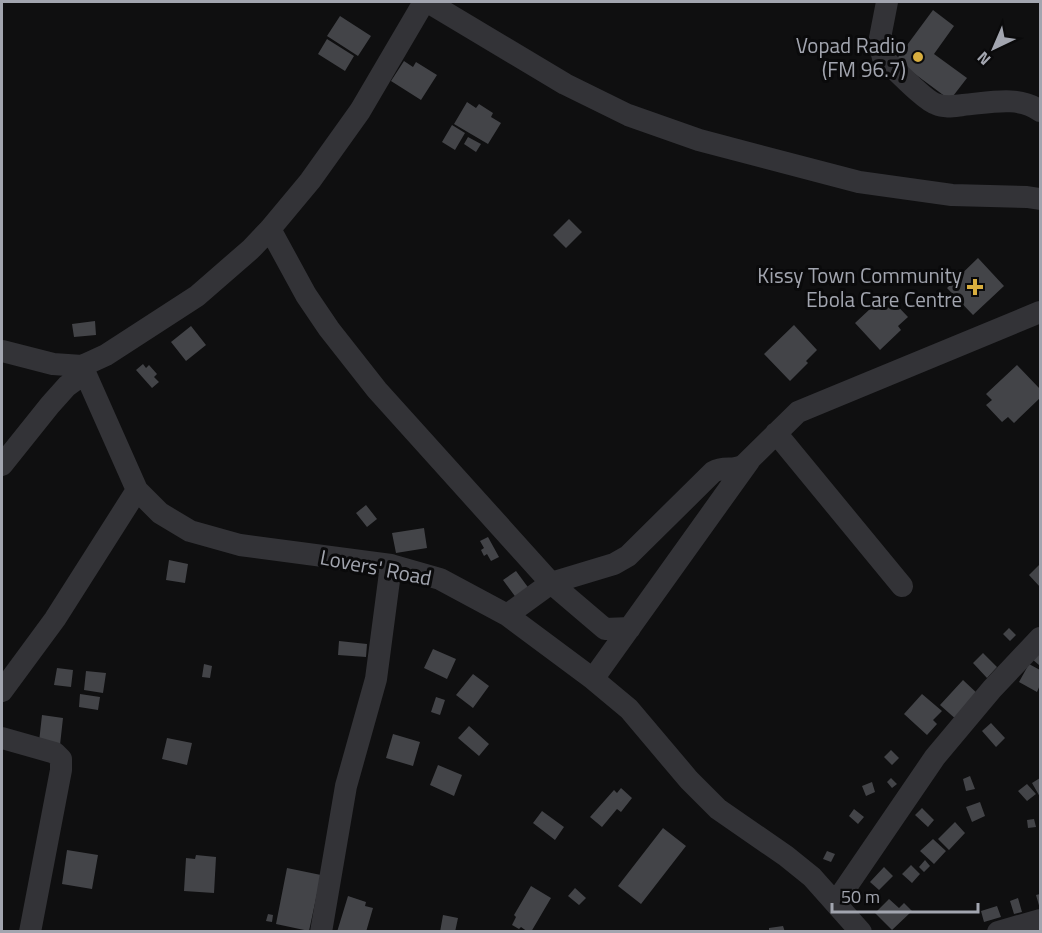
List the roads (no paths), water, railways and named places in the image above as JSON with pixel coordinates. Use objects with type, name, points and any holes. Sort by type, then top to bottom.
[{"type":"street","points":[[2,465],[56,398],[84,369],[197,296],[251,249],[270,229],[310,181],[360,111],[426,2],[565,84],[628,115],[699,140],[859,182],[952,195],[1041,199]]},
{"type":"street","points":[[887,2],[879,43],[883,58],[932,104],[946,107],[1011,101],[1034,106],[1041,111]]},
{"type":"street","points":[[270,229],[306,296],[376,390],[551,583],[605,629],[630,628]]},
{"type":"street","points":[[507,615],[551,583],[614,564],[628,556],[713,472],[722,468],[736,469],[744,465],[798,412],[1041,312]]},
{"type":"street","points":[[2,351],[52,364],[84,369]]},
{"type":"street","name":"Lovers' Road","points":[[84,369],[137,490],[160,513],[190,531],[240,544],[391,565],[440,579],[507,615],[629,709],[689,780],[718,809],[786,856],[812,878],[861,932]]},
{"type":"street","points":[[777,433],[902,586]]},
{"type":"street","points":[[593,679],[750,460]]},
{"type":"street","points":[[2,691],[55,618],[137,490]]},
{"type":"street","points":[[321,932],[346,786],[376,680],[391,565]]},
{"type":"street","points":[[836,902],[935,757],[992,689],[1041,638]]},
{"type":"street","points":[[2,738],[55,753],[61,759],[61,770],[30,932]]},
{"type":"street","points":[[998,932],[1041,920]]},
{"type":"place","name":"Vopad Radio (FM 96.7)","points":[[918,57]]},
{"type":"place","name":"Kissy Town Community Ebola Care Centre","points":[[975,287]]}]
